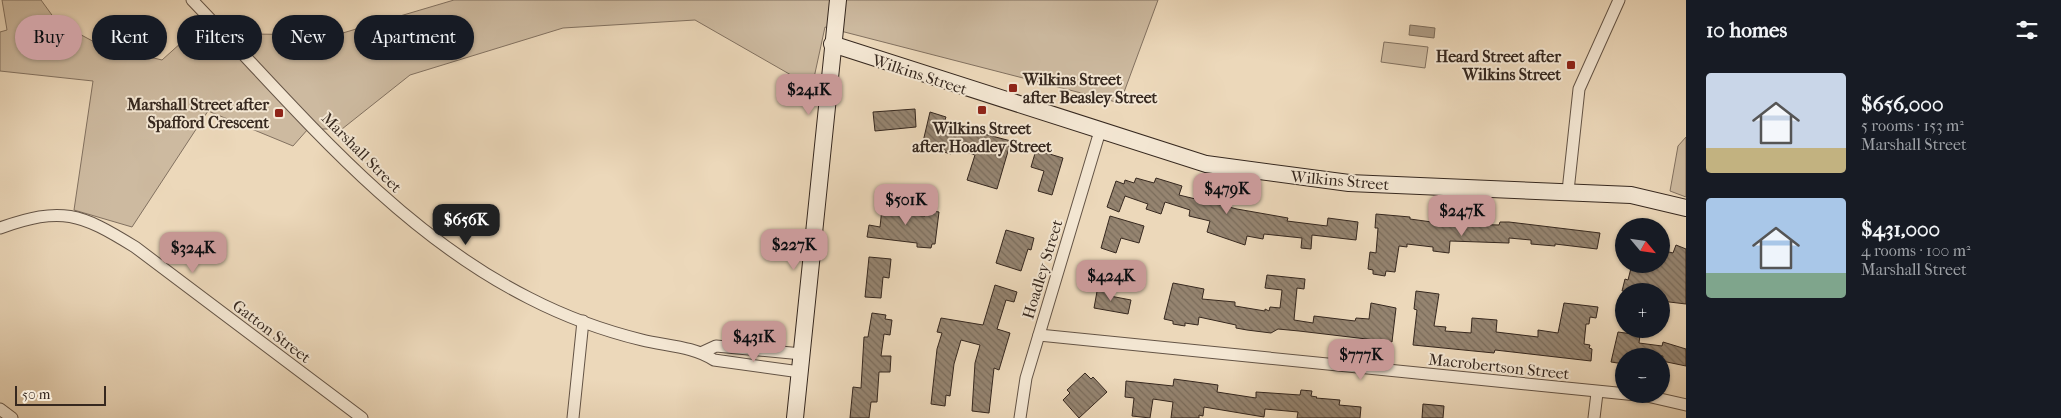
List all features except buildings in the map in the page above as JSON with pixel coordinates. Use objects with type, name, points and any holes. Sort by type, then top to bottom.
[{"type":"street","name":"Marshall Street","points":[[192,0],[394,206],[436,241],[484,273],[530,299],[583,321],[642,340],[703,352],[714,360],[800,372]]},
{"type":"street","points":[[795,418],[838,0]]},
{"type":"street","points":[[1568,190],[1579,89],[1619,0]]},
{"type":"street","name":"Wilkins Street","points":[[832,44],[1206,164],[1266,174],[1349,183],[1568,190],[1631,194],[1686,208]]},
{"type":"street","name":"Hoadley Street","points":[[1020,418],[1026,378],[1100,131]]},
{"type":"street","name":"Gatton Street","points":[[0,228],[26,219],[52,214],[79,217],[110,232],[135,247],[362,418]]},
{"type":"street","points":[[573,418],[583,321]]},
{"type":"street","name":"Macrobertson Street","points":[[1039,335],[1647,396],[1686,405]]},
{"type":"street","name":"Marshall Street","points":[[703,352],[716,346],[802,354]]},
{"type":"street","points":[[1594,418],[1597,392]]},
{"type":"street","points":[[0,409],[12,418]]},
{"type":"shaded area","points":[[2,0],[41,0],[52,15],[15,15],[15,60],[82,60],[82,35],[92,41],[92,60],[167,60],[167,56],[177,46],[177,60],[262,60],[262,34],[272,34],[272,60],[344,60],[344,33],[354,30],[354,60],[459,60],[410,75],[342,129],[308,129],[293,146],[208,111],[132,227],[74,210],[93,81],[0,71],[0,32],[7,30]]},
{"type":"shaded area","points":[[454,0],[1158,0],[1120,103],[825,27],[812,87],[695,20],[563,28],[474,55],[474,15],[403,15]]},
{"type":"shaded area","points":[[1410,25],[1435,28],[1434,38],[1409,35]]},
{"type":"shaded area","points":[[1384,42],[1428,47],[1425,68],[1381,62]]},
{"type":"shaded area","points":[[1686,137],[1686,197],[1670,191],[1678,146]]},
{"type":"place","name":"Heard Street after Wilkins Street","points":[[1571,65]]},
{"type":"place","name":"Wilkins Street after Beasley Street","points":[[1013,88]]},
{"type":"place","name":"Wilkins Street after Hoadley Street","points":[[982,110]]},
{"type":"place","name":"Marshall Street after Spafford Crescent","points":[[279,113]]}]
